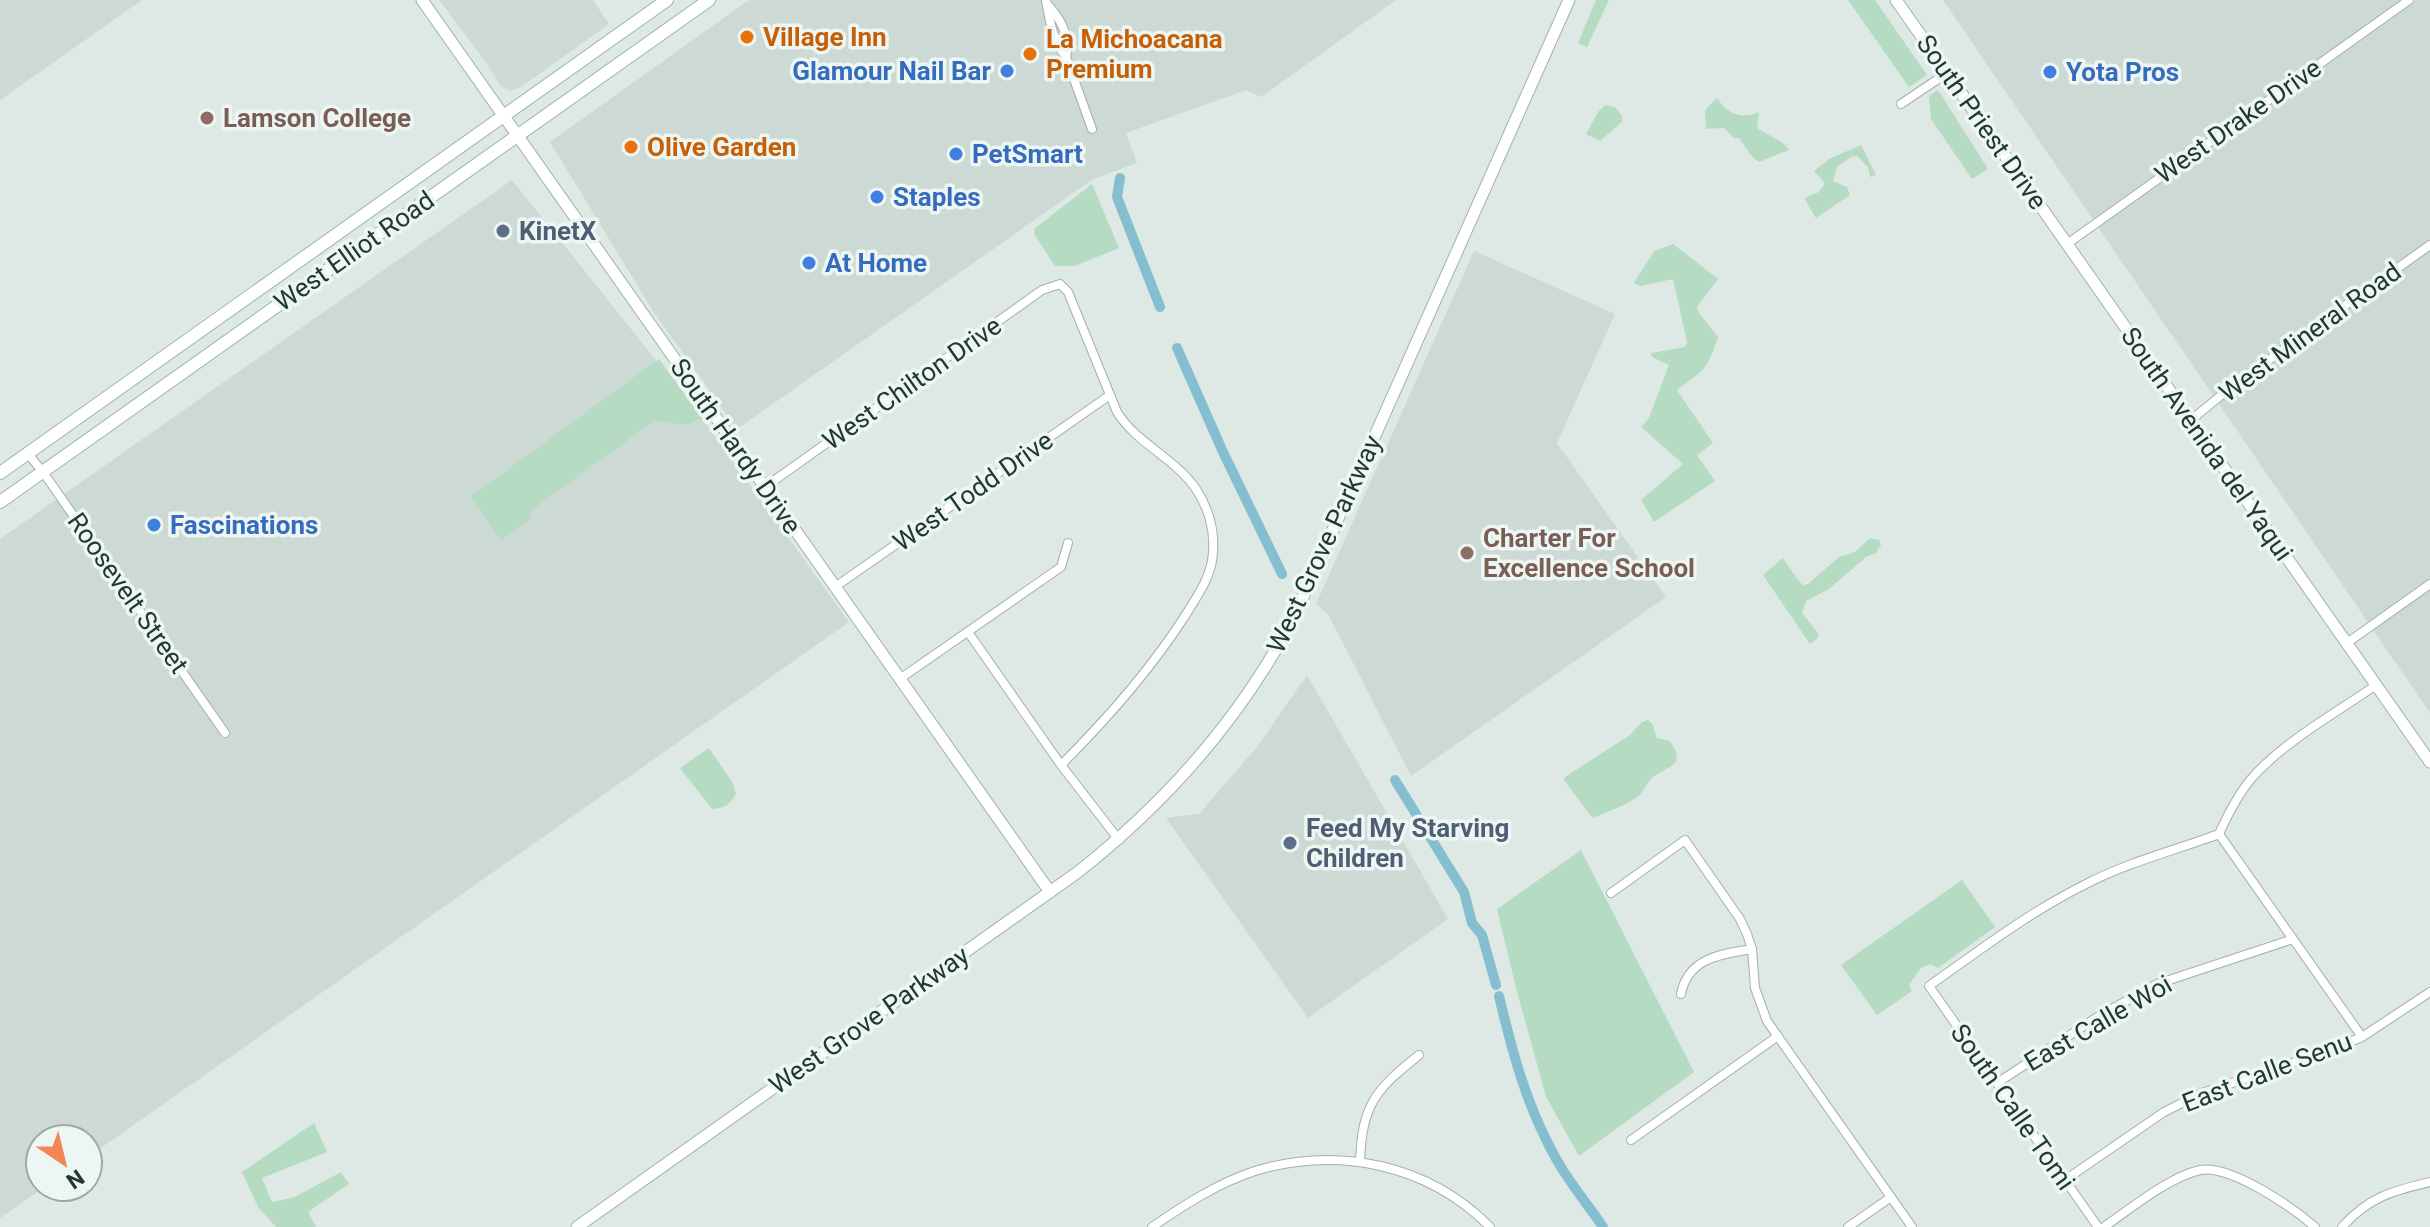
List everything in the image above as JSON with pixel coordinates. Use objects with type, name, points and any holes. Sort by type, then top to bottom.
[{"type":"main road","name":"West Elliot Road","points":[[0,473],[667,0]]},
{"type":"main road","name":"West Elliot Road","points":[[0,502],[709,0]]},
{"type":"street","name":"South Hardy Drive","points":[[422,0],[1050,892]]},
{"type":"street","name":"West Grove Parkway","points":[[577,1227],[1119,840],[1168,793],[1217,738],[1261,675],[1302,601],[1569,0]]},
{"type":"street","name":"South Priest Drive","points":[[1896,0],[2067,244]]},
{"type":"street","name":"West Drake Drive","points":[[2067,244],[2409,0]]},
{"type":"street","points":[[1046,2],[1048,20],[1058,47],[1066,57],[1092,129]]},
{"type":"street","points":[[1901,104],[1947,73]]},
{"type":"street","name":"South Avenida del Yaqui","points":[[2067,244],[2347,643]]},
{"type":"street","name":"West Mineral Road","points":[[2191,420],[2235,384],[2430,245]]},
{"type":"street","name":"West Chilton Drive","points":[[765,487],[1042,290],[1060,284],[1068,292],[1110,395]]},
{"type":"street","points":[[1061,765],[1117,708],[1157,658],[1205,584],[1213,555],[1208,510],[1194,486],[1127,429],[1110,395]]},
{"type":"street","name":"West Todd Drive","points":[[835,587],[1110,395]]},
{"type":"street","name":"Roosevelt Street","points":[[28,454],[225,733]]},
{"type":"street","points":[[901,678],[1061,567],[1068,543]]},
{"type":"street","points":[[2430,584],[2347,643],[2430,762]]},
{"type":"street","points":[[968,632],[1061,765],[1119,840]]},
{"type":"street","points":[[2362,1037],[2219,834],[2233,803],[2273,757],[2376,685]]},
{"type":"street","name":"South Calle Tomi","points":[[2101,1227],[1929,986],[2024,918],[2091,881],[2219,834]]},
{"type":"street","points":[[1611,893],[1685,840],[1740,919],[1752,949],[1755,988],[1767,1021],[1912,1227]]},
{"type":"street","name":"East Calle Woi","points":[[1997,1083],[2088,1023],[2157,984],[2293,939]]},
{"type":"street","points":[[1681,994],[1684,979],[1700,964],[1717,955],[1752,949]]},
{"type":"street","name":"East Calle Senu","points":[[2065,1180],[2164,1112],[2202,1093],[2362,1037],[2430,992]]},
{"type":"street","points":[[1631,1140],[1778,1036]]},
{"type":"street","points":[[1360,1162],[1361,1131],[1379,1090],[1419,1055]]},
{"type":"street","points":[[1152,1227],[1203,1194],[1253,1172],[1327,1158],[1397,1170],[1431,1184],[1475,1211],[1490,1227]]},
{"type":"street","points":[[2101,1227],[2175,1180],[2202,1170],[2238,1178],[2308,1225]]},
{"type":"street","points":[[2342,1227],[2358,1209],[2389,1191],[2430,1182]]},
{"type":"street","points":[[1848,1227],[1891,1197]]},
{"type":"street","points":[[1166,1217],[1173,1227]]},
{"type":"shaded area","points":[[0,0],[142,0],[0,100]]},
{"type":"shaded area","points":[[439,0],[593,0],[609,24],[521,87],[510,91],[500,86]]},
{"type":"shaded area","points":[[749,0],[1396,0],[1261,97],[1246,90],[1126,133],[1137,163],[1093,179],[737,429],[653,311],[550,142]]},
{"type":"shaded area","points":[[1943,0],[2430,0],[2430,713]]},
{"type":"shaded area","points":[[512,180],[702,418],[849,622],[104,1146],[104,1123],[24,1123],[24,1201],[0,1218],[0,539]]},
{"type":"shaded area","points":[[1474,251],[1615,314],[1557,443],[1666,597],[1411,776],[1328,614],[1316,604]]},
{"type":"shaded area","points":[[1307,675],[1448,919],[1308,1018],[1166,818],[1199,814],[1257,747]]},
{"type":"green space","points":[[1596,0],[1609,0],[1587,47],[1578,43]]},
{"type":"green space","points":[[1848,0],[1875,0],[1927,75],[1909,87]]},
{"type":"green space","points":[[1938,90],[1988,169],[1972,179],[1931,119],[1929,96]]},
{"type":"green space","points":[[1717,98],[1735,114],[1759,112],[1757,128],[1789,150],[1759,162],[1739,138],[1734,138],[1724,128],[1706,129],[1705,110]]},
{"type":"green space","points":[[1606,105],[1615,107],[1622,116],[1622,122],[1600,141],[1586,134],[1598,112]]},
{"type":"green space","points":[[1861,145],[1876,175],[1870,177],[1868,167],[1857,156],[1837,167],[1833,181],[1847,187],[1850,195],[1816,218],[1804,198],[1819,192],[1825,183],[1814,171],[1829,159]]},
{"type":"green space","points":[[1092,184],[1119,248],[1075,266],[1055,266],[1034,234],[1034,229]]},
{"type":"green space","points":[[1673,244],[1718,279],[1697,307],[1718,337],[1714,348],[1704,369],[1677,390],[1713,443],[1697,455],[1715,481],[1654,522],[1641,500],[1683,464],[1641,427],[1649,418],[1669,365],[1652,357],[1651,353],[1685,347],[1687,342],[1673,279],[1641,286],[1634,283],[1654,251]]},
{"type":"green space","points":[[659,359],[702,418],[685,425],[654,421],[529,512],[531,519],[501,540],[470,497]]},
{"type":"green space","points":[[1870,538],[1879,540],[1881,545],[1876,553],[1866,557],[1829,589],[1806,601],[1802,613],[1818,633],[1818,638],[1810,644],[1763,575],[1783,558],[1801,583],[1808,584],[1839,557],[1855,552]]},
{"type":"green space","points":[[1648,720],[1657,738],[1670,741],[1676,761],[1652,778],[1636,798],[1594,818],[1564,780],[1565,777]]},
{"type":"green space","points":[[709,748],[736,793],[730,803],[716,809],[712,809],[680,768]]},
{"type":"green space","points":[[1581,850],[1694,1072],[1579,1156],[1546,1097],[1497,909]]},
{"type":"green space","points":[[1962,880],[1995,927],[1938,968],[1931,964],[1921,968],[1909,985],[1912,991],[1877,1015],[1841,965]]},
{"type":"green space","points":[[314,1123],[327,1152],[262,1178],[272,1202],[295,1197],[341,1172],[349,1184],[308,1212],[316,1227],[276,1227],[258,1207],[242,1172]]},
{"type":"waterway","points":[[1120,178],[1117,197],[1160,307]]},
{"type":"waterway","points":[[1177,348],[1282,574]]},
{"type":"waterway","points":[[1395,780],[1464,892],[1472,923],[1482,935],[1496,985]]},
{"type":"waterway","points":[[1499,996],[1521,1077],[1544,1136],[1565,1173],[1603,1227]]},
{"type":"place","name":"Village Inn","points":[[747,37]]},
{"type":"place","name":"La Michoacana Premium","points":[[1030,54]]},
{"type":"place","name":"Glamour Nail Bar","points":[[1007,71]]},
{"type":"place","name":"Yota Pros","points":[[2050,72]]},
{"type":"place","name":"Lamson College","points":[[207,118]]},
{"type":"place","name":"Olive Garden","points":[[631,147]]},
{"type":"place","name":"PetSmart","points":[[956,154]]},
{"type":"place","name":"Staples","points":[[877,197]]},
{"type":"place","name":"KinetX","points":[[503,231]]},
{"type":"place","name":"At Home","points":[[809,263]]},
{"type":"place","name":"Fascinations","points":[[154,525]]},
{"type":"place","name":"Charter For Excellence School","points":[[1467,553]]},
{"type":"place","name":"Feed My Starving Children","points":[[1290,843]]}]
